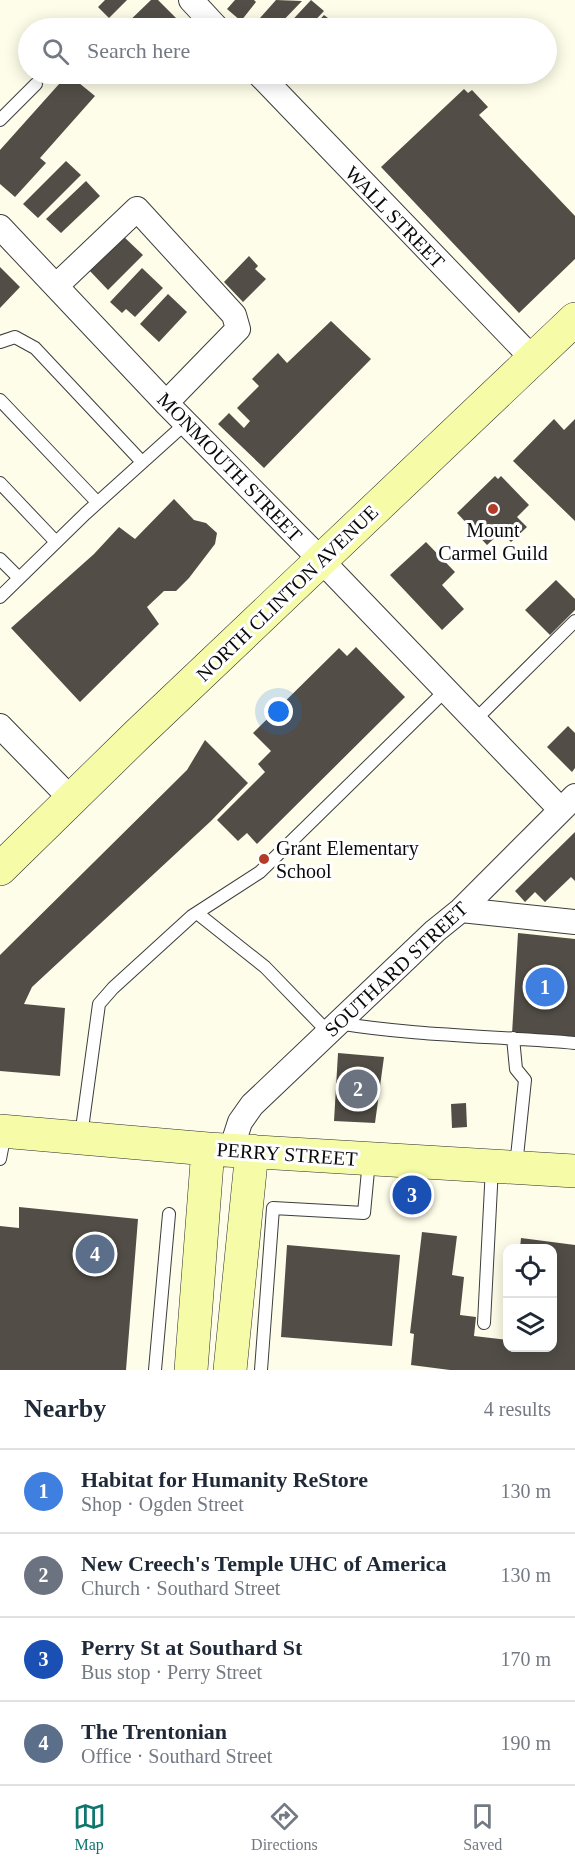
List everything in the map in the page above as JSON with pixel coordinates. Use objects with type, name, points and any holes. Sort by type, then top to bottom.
[{"type":"street","points":[[191,0],[208,18]]},
{"type":"street","name":"WALL STREET","points":[[269,84],[532,359]]},
{"type":"street","points":[[56,286],[137,209],[234,315],[238,329],[166,403]]},
{"type":"street","name":"MONMOUTH STREET","points":[[0,227],[166,403],[446,690],[568,803]]},
{"type":"street","name":"NORTH CLINTON AVENUE","points":[[0,869],[70,799],[575,319]]},
{"type":"street","points":[[0,726],[70,799]]},
{"type":"street","name":"SOUTHARD STREET","points":[[191,1370],[230,1150],[240,1122],[252,1105],[460,910],[568,803]]},
{"type":"street","points":[[460,910],[575,922]]},
{"type":"street","name":"PERRY STREET","points":[[2,1141],[81,1137],[230,1150],[575,1171]]},
{"type":"street","name":"SOUTHARD STREET","points":[[230,1150],[230,1370]]},
{"type":"lane","points":[[0,120],[36,84]]},
{"type":"lane","points":[[0,342],[15,337],[35,348],[142,462]]},
{"type":"lane","points":[[0,400],[97,502]]},
{"type":"lane","points":[[0,597],[97,502],[186,423]]},
{"type":"lane","points":[[0,483],[56,542]]},
{"type":"lane","points":[[0,559],[19,578]]},
{"type":"lane","points":[[476,720],[575,621]]},
{"type":"lane","points":[[81,1137],[99,1004],[112,988],[197,913],[260,872],[446,690]]},
{"type":"lane","points":[[197,913],[265,967],[333,1028],[575,1042]]},
{"type":"lane","points":[[484,1323],[504,1167],[525,1080],[516,1069],[513,1038]]},
{"type":"lane","points":[[261,1370],[273,1208],[364,1213],[369,1159]]},
{"type":"lane","points":[[155,1370],[169,1214]]},
{"type":"building","points":[[105,0],[127,0],[109,18],[98,7]]},
{"type":"building","points":[[151,0],[158,0],[176,18],[132,18]]},
{"type":"building","points":[[235,0],[254,0],[256,2],[243,18],[238,18],[227,9]]},
{"type":"building","points":[[276,0],[302,1],[286,18],[260,18]]},
{"type":"building","points":[[311,0],[324,11],[317,18],[294,18]]},
{"type":"building","points":[[59,84],[80,84],[95,96],[40,158],[46,163],[15,197],[0,184],[0,150]]},
{"type":"building","points":[[464,89],[468,93],[472,90],[488,107],[479,115],[575,216],[575,259],[519,313],[381,167]]},
{"type":"building","points":[[66,161],[81,175],[38,218],[23,204]]},
{"type":"building","points":[[86,181],[100,196],[61,233],[46,219]]},
{"type":"building","points":[[123,236],[143,255],[108,290],[89,270]]},
{"type":"building","points":[[249,256],[258,266],[255,269],[266,279],[243,302],[224,282]]},
{"type":"building","points":[[0,267],[20,287],[0,308]]},
{"type":"building","points":[[142,268],[163,288],[135,317],[126,309],[122,313],[110,302]]},
{"type":"building","points":[[168,294],[187,312],[159,342],[140,324]]},
{"type":"building","points":[[331,321],[371,359],[264,468],[218,424],[229,413],[244,428],[250,421],[237,408],[259,386],[252,379],[278,353],[287,363]]},
{"type":"building","points":[[554,419],[564,430],[575,419],[575,521],[513,461]]},
{"type":"building","name":"Mount Carmel Guild","points":[[495,476],[498,479],[501,476],[529,505],[517,517],[527,527],[511,542],[501,532],[487,545],[457,513]]},
{"type":"building","points":[[174,499],[194,520],[206,523],[217,533],[215,544],[176,591],[164,591],[147,607],[159,624],[80,702],[11,628],[94,554],[119,527],[135,539]]},
{"type":"building","points":[[426,542],[455,572],[442,585],[464,609],[442,630],[390,575]]},
{"type":"building","points":[[556,580],[575,599],[575,610],[550,635],[525,610]]},
{"type":"building","points":[[356,647],[405,697],[257,844],[247,833],[238,841],[217,820],[265,772],[258,764],[271,751],[253,733],[339,648],[347,656]]},
{"type":"building","points":[[568,726],[575,733],[575,768],[572,772],[547,747]]},
{"type":"building","points":[[205,740],[248,783],[211,821],[32,987],[24,1004],[65,1008],[60,1076],[0,1071],[0,955],[187,770]]},
{"type":"building","points":[[575,832],[575,881],[571,877],[545,902],[535,892],[525,902],[515,891]]},
{"type":"building","points":[[518,933],[575,939],[575,1039],[512,1034]]},
{"type":"building","points":[[338,1053],[384,1057],[375,1123],[334,1121]]},
{"type":"building","points":[[466,1103],[467,1127],[452,1128],[451,1104]]},
{"type":"building","points":[[19,1207],[138,1219],[126,1370],[0,1370],[0,1226],[19,1228]]},
{"type":"building","points":[[422,1232],[457,1236],[452,1275],[464,1277],[460,1315],[476,1317],[474,1336],[503,1339],[503,1352],[557,1352],[557,1244],[520,1244],[521,1238],[575,1245],[575,1370],[450,1370],[411,1365],[414,1334],[410,1333]]},
{"type":"building","points":[[287,1245],[400,1255],[392,1346],[281,1337]]},
{"type":"place","name":"Mount Carmel Guild","points":[[493,509]]},
{"type":"place","name":"Grant Elementary School","points":[[264,859]]},
{"type":"place","name":"Habitat for Humanity ReStore","points":[[545,987]]},
{"type":"place","name":"New Creech's Temple UHC of America","points":[[358,1089]]},
{"type":"place","name":"Perry St at Southard St","points":[[412,1195]]},
{"type":"place","name":"The Trentonian","points":[[95,1254]]}]
